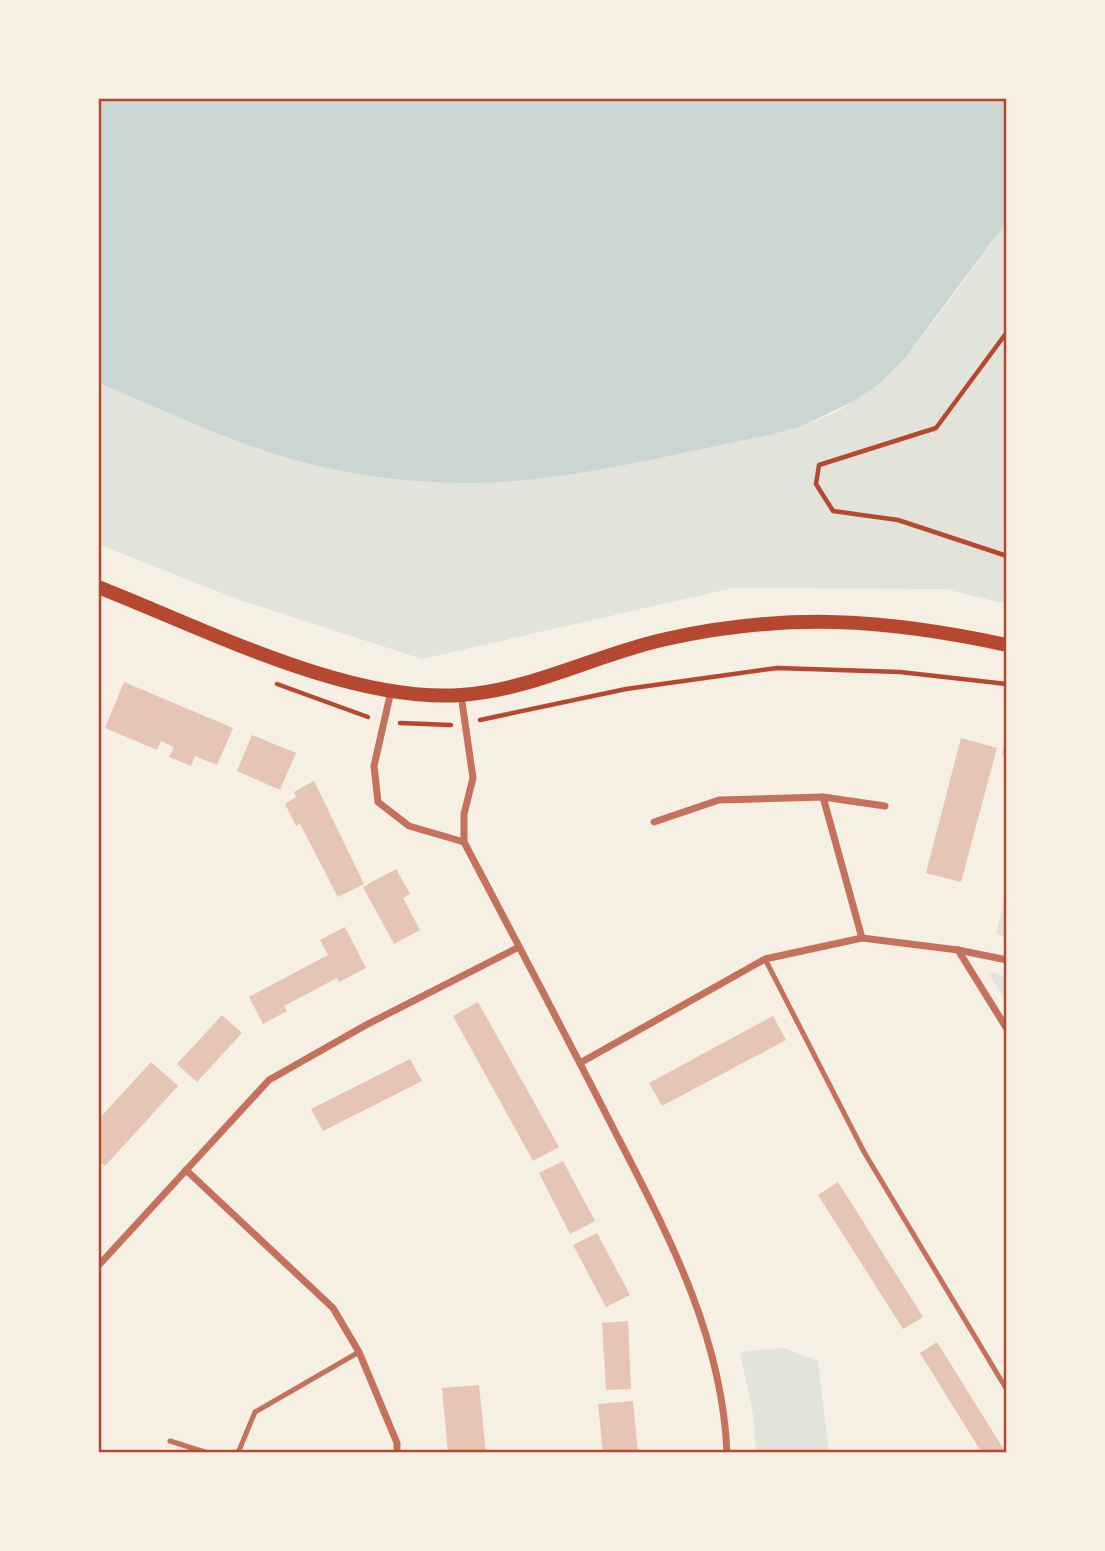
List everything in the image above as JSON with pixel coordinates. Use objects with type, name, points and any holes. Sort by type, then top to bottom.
[{"type":"main road","points":[[98,587],[331,678],[391,691],[461,695],[524,684],[664,639],[802,620],[875,622],[936,629],[1007,645]]},
{"type":"street","points":[[391,691],[374,766],[378,802],[409,826],[464,842]]},
{"type":"street","points":[[461,695],[473,778],[464,814],[464,842],[580,1063],[694,1294],[720,1393],[727,1453]]},
{"type":"street","points":[[823,797],[862,938]]},
{"type":"street","points":[[654,822],[719,800],[823,797],[885,806]]},
{"type":"street","points":[[580,1063],[765,959],[862,938],[958,950],[1007,960]]},
{"type":"street","points":[[98,1266],[269,1080],[519,947]]},
{"type":"street","points":[[958,950],[1007,1029]]},
{"type":"street","points":[[186,1170],[333,1308],[359,1353],[397,1443],[397,1453]]},
{"type":"lane","points":[[765,959],[864,1152],[1007,1390]]},
{"type":"lane","points":[[238,1453],[255,1412],[359,1353]]},
{"type":"lane","points":[[170,1441],[208,1453]]},
{"type":"path","points":[[1007,332],[936,428],[819,465],[816,484],[833,511],[898,520],[1007,556]]},
{"type":"path","points":[[486,719],[626,689],[777,668],[900,672],[1007,684]]},
{"type":"path","points":[[398,723],[443,726]]},
{"type":"shaded area","points":[[98,98],[1007,98],[1007,221],[905,358],[878,385],[852,402],[802,426],[642,461],[545,478],[455,483],[366,475],[281,456],[212,431],[98,383]]},
{"type":"shaded area","points":[[1007,221],[1007,604],[945,589],[733,588],[422,659],[237,599],[98,544],[98,383],[281,456],[770,435],[835,412],[877,382],[937,317]]},
{"type":"shaded area","points":[[1007,888],[1007,937],[996,934]]},
{"type":"shaded area","points":[[987,971],[1007,977],[1007,1003]]},
{"type":"shaded area","points":[[784,1348],[818,1361],[829,1453],[756,1453],[753,1414],[740,1352]]},
{"type":"building","points":[[124,682],[233,728],[217,765],[195,756],[191,766],[169,757],[174,747],[161,741],[157,750],[105,728]]},
{"type":"building","points":[[252,735],[296,753],[280,790],[237,771]]},
{"type":"building","points":[[1007,736],[1007,756],[1002,755]]},
{"type":"building","points":[[961,738],[997,748],[961,882],[926,873]]},
{"type":"building","points":[[314,781],[364,884],[338,897],[300,824],[296,826],[285,804],[296,797],[294,792]]},
{"type":"building","points":[[396,869],[410,894],[403,898],[420,930],[394,944],[363,887]]},
{"type":"building","points":[[345,927],[366,968],[339,982],[337,978],[284,1006],[287,1011],[263,1024],[249,997],[328,955],[320,940]]},
{"type":"building","points":[[478,1002],[559,1147],[533,1161],[453,1016]]},
{"type":"building","points":[[222,1015],[242,1033],[197,1082],[177,1064]]},
{"type":"building","points":[[773,1016],[786,1040],[662,1106],[649,1083]]},
{"type":"building","points":[[410,1059],[422,1081],[323,1131],[311,1109]]},
{"type":"building","points":[[151,1062],[178,1086],[105,1166],[98,1160],[98,1120]]},
{"type":"building","points":[[563,1161],[595,1221],[570,1234],[539,1173]]},
{"type":"building","points":[[838,1182],[923,1317],[903,1329],[818,1195]]},
{"type":"building","points":[[597,1233],[630,1295],[606,1307],[573,1245]]},
{"type":"building","points":[[628,1321],[631,1389],[606,1390],[602,1323]]},
{"type":"building","points":[[937,1342],[1006,1453],[982,1453],[920,1353]]},
{"type":"building","points":[[479,1385],[486,1453],[448,1453],[442,1388]]},
{"type":"building","points":[[633,1401],[638,1453],[603,1453],[598,1404]]}]
